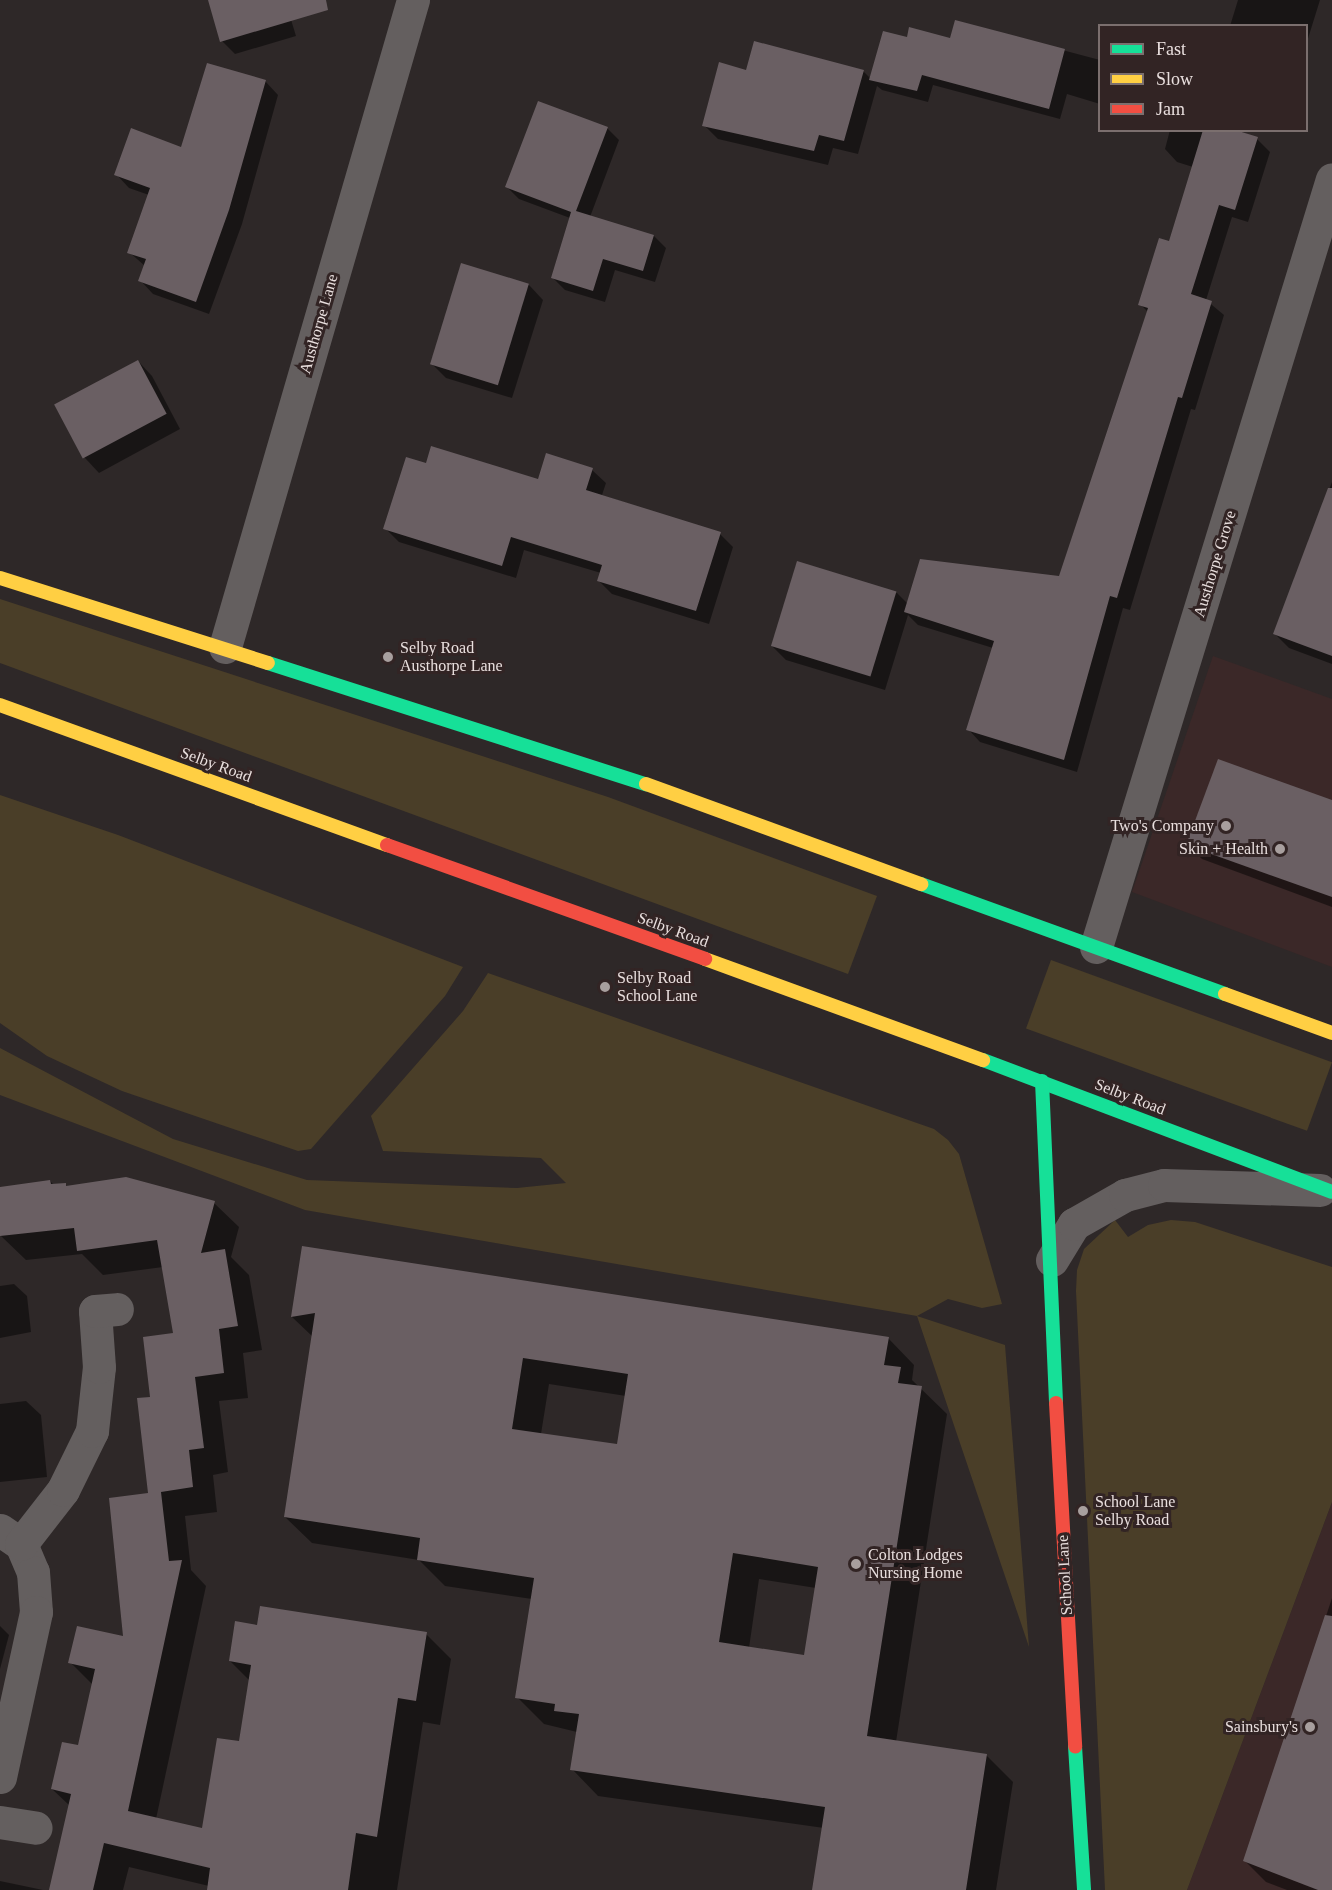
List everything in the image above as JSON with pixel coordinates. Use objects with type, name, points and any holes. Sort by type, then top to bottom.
[{"type":"main road","points":[[0,578],[225,647],[643,783],[1332,1033]]},
{"type":"main road","name":"Selby Road","points":[[0,705],[1042,1081],[1328,1191]]},
{"type":"main road","name":"School Lane","points":[[1042,1081],[1052,1260],[1063,1549],[1084,1890]]},
{"type":"street","name":"Austhorpe Lane","points":[[225,647],[413,0]]},
{"type":"street","name":"Austhorpe Grove","points":[[1096,947],[1332,179]]},
{"type":"street","points":[[1052,1260],[1074,1224],[1125,1195],[1164,1185],[1328,1191]]},
{"type":"street","points":[[0,1777],[36,1612],[33,1572],[11,1537],[63,1490],[92,1431],[99,1367],[95,1311],[117,1309]]},
{"type":"street","points":[[0,1822],[36,1828]]},
{"type":"shaded area","points":[[0,599],[608,797],[877,896],[848,974],[0,663]]},
{"type":"shaded area","points":[[1213,656],[1332,699],[1332,967],[1132,892]]},
{"type":"shaded area","points":[[0,795],[118,835],[463,967],[445,996],[311,1149],[298,1151],[122,1091],[47,1056],[0,1023]]},
{"type":"shaded area","points":[[1051,960],[1332,1062],[1307,1131],[1026,1029]]},
{"type":"shaded area","points":[[488,973],[934,1129],[948,1140],[959,1154],[1002,1304],[982,1308],[948,1299],[917,1316],[305,1210],[0,1095],[0,1048],[173,1139],[307,1180],[517,1188],[566,1183],[541,1158],[383,1151],[371,1116],[463,1011]]},
{"type":"shaded area","points":[[1115,1220],[1128,1237],[1148,1225],[1171,1220],[1195,1222],[1332,1267],[1332,1502],[1187,1890],[1105,1890],[1076,1291],[1077,1270],[1084,1249]]},
{"type":"shaded area","points":[[917,1316],[1005,1345],[1029,1647]]},
{"type":"shaded area","points":[[1332,1502],[1332,1890],[1187,1890]]},
{"type":"building","points":[[208,0],[326,0],[328,10],[220,42]]},
{"type":"building","points":[[955,20],[1065,49],[1049,109],[922,75],[917,91],[869,80],[883,31],[907,37],[909,27],[950,38]]},
{"type":"building","points":[[754,41],[864,70],[844,141],[819,135],[814,151],[702,126],[719,62],[746,70]]},
{"type":"building","points":[[207,63],[266,80],[229,210],[196,302],[138,281],[146,259],[127,253],[150,188],[114,175],[131,128],[181,147]]},
{"type":"building","points":[[538,101],[608,127],[576,211],[654,235],[643,271],[603,259],[593,291],[551,278],[571,212],[505,187]]},
{"type":"building","points":[[1202,132],[1242,132],[1258,137],[1235,210],[1219,205],[1191,294],[1212,301],[1182,398],[1178,397],[1117,598],[1110,596],[1064,760],[966,730],[994,641],[904,612],[920,559],[1059,576],[1148,308],[1138,305],[1159,238],[1169,241]]},
{"type":"building","points":[[461,263],[529,284],[498,385],[430,364]]},
{"type":"building","points":[[138,360],[167,414],[83,458],[54,405]]},
{"type":"building","points":[[431,446],[538,479],[546,453],[593,468],[586,490],[721,532],[696,611],[597,581],[602,565],[511,537],[502,566],[383,529],[406,457],[426,463]]},
{"type":"building","points":[[1328,488],[1332,488],[1332,656],[1273,634]]},
{"type":"building","points":[[797,561],[896,591],[870,677],[771,646]]},
{"type":"building","points":[[1218,759],[1332,800],[1332,897],[1186,845]]},
{"type":"building","points":[[126,1177],[215,1201],[201,1253],[225,1249],[238,1326],[219,1329],[224,1373],[195,1377],[204,1448],[189,1450],[193,1487],[161,1492],[169,1561],[182,1560],[128,1811],[202,1828],[217,1738],[239,1741],[251,1665],[229,1661],[235,1621],[257,1625],[260,1606],[427,1632],[416,1701],[398,1698],[377,1837],[356,1833],[348,1890],[207,1890],[210,1868],[104,1843],[93,1890],[49,1890],[71,1794],[51,1789],[62,1742],[78,1745],[95,1669],[68,1663],[77,1626],[123,1636],[109,1498],[148,1493],[137,1398],[150,1397],[143,1337],[173,1333],[157,1240],[77,1251],[74,1228],[0,1236],[0,1187],[50,1180],[51,1184],[66,1183],[66,1186]]},
{"type":"building","name":"Colton Lodges Nursing Home","points":[[302,1246],[889,1337],[884,1365],[901,1367],[898,1383],[922,1386],[867,1736],[987,1754],[966,1890],[812,1890],[825,1807],[570,1770],[579,1714],[554,1711],[555,1704],[515,1698],[534,1578],[417,1560],[420,1538],[284,1517],[315,1313],[291,1317]],"holes":[[[523,1358],[628,1374],[617,1444],[512,1429]],[[733,1553],[818,1567],[804,1655],[719,1642]]]},
{"type":"building","name":"Sainsbury's","points":[[1325,1615],[1332,1616],[1332,1890],[1318,1890],[1243,1861]]},
{"type":"traffic: fast","points":[[268,663],[646,784]]},
{"type":"traffic: fast","points":[[921,884],[1225,994]]},
{"type":"traffic: fast","points":[[983,1060],[1332,1192]]},
{"type":"traffic: fast","points":[[1042,1081],[1056,1403]]},
{"type":"traffic: fast","points":[[1075,1746],[1084,1890]]},
{"type":"traffic: slow","points":[[0,578],[268,663]]},
{"type":"traffic: slow","points":[[0,705],[387,845]]},
{"type":"traffic: slow","points":[[646,784],[921,884]]},
{"type":"traffic: slow","points":[[705,959],[983,1060]]},
{"type":"traffic: slow","points":[[1225,994],[1332,1033]]},
{"type":"traffic: jam","points":[[387,845],[705,959]]},
{"type":"traffic: jam","points":[[1056,1403],[1075,1746]]},
{"type":"place","name":"Selby Road Austhorpe Lane","points":[[388,657]]},
{"type":"place","name":"Two's Company","points":[[1226,826]]},
{"type":"place","name":"Skin + Health","points":[[1280,849]]},
{"type":"place","name":"Selby Road School Lane","points":[[605,987]]},
{"type":"place","name":"School Lane Selby Road","points":[[1083,1511]]},
{"type":"place","name":"Colton Lodges Nursing Home","points":[[856,1564]]},
{"type":"place","name":"Sainsbury's","points":[[1310,1727]]}]
